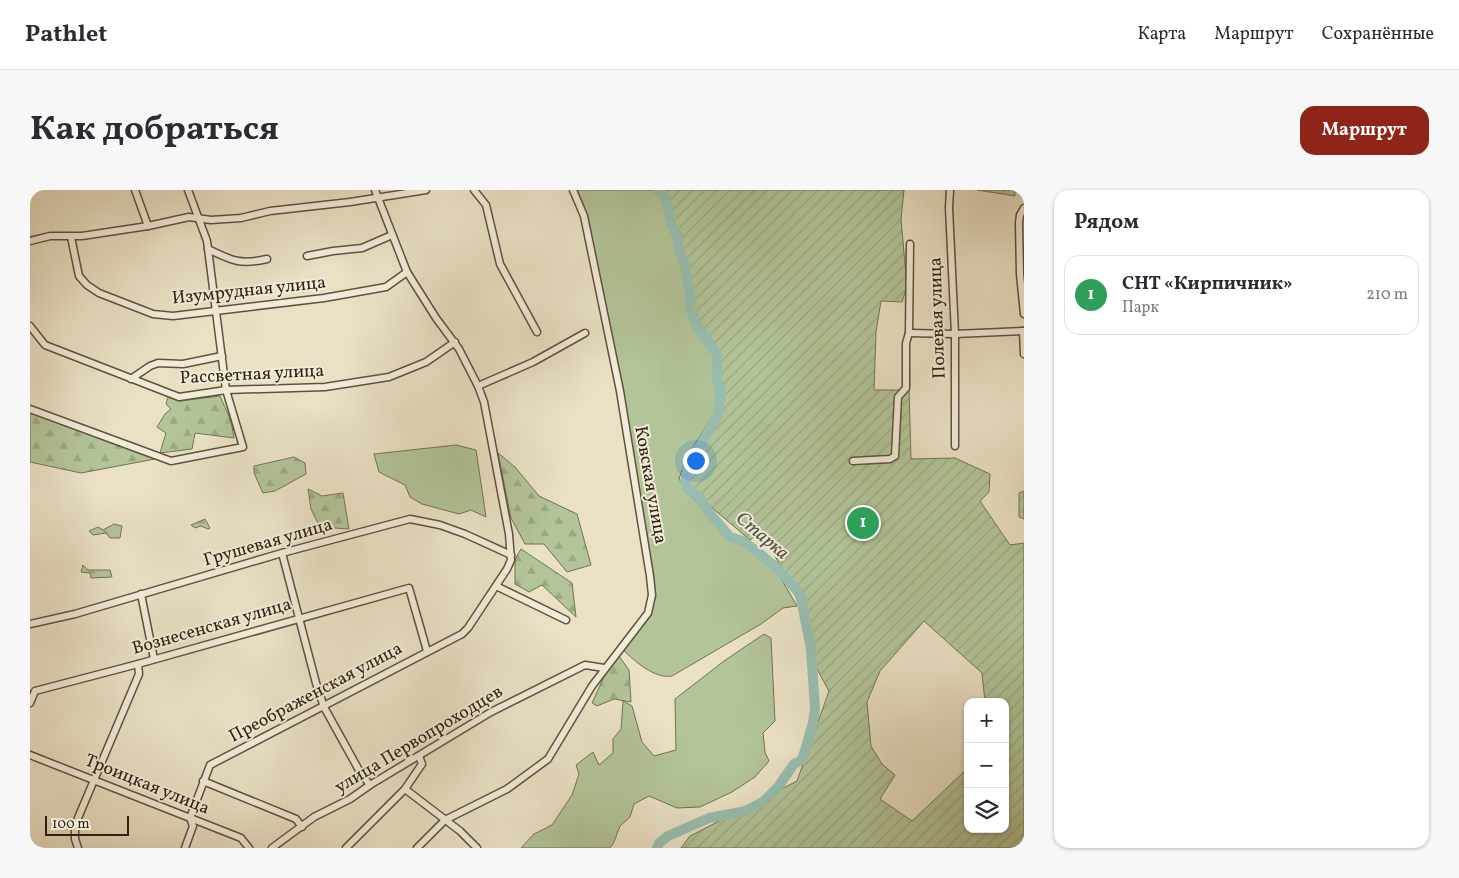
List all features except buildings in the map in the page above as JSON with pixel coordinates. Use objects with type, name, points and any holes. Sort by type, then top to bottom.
[{"type":"street","points":[[135,190],[148,226]]},
{"type":"street","points":[[30,409],[171,461],[243,447],[226,390],[207,241],[188,190]]},
{"type":"street","points":[[375,190],[407,272],[419,294],[454,342],[478,386],[488,418],[509,534],[511,555]]},
{"type":"street","points":[[30,241],[50,236],[71,237],[148,226],[189,216],[211,220],[241,218],[270,211],[301,209],[426,190]]},
{"type":"street","points":[[474,190],[486,206],[500,264],[537,332]]},
{"type":"street","name":"Ковская улица","points":[[445,820],[507,789],[548,759],[604,668],[648,613],[652,595],[616,373],[584,216],[573,190]]},
{"type":"street","name":"Полевая улица","points":[[950,190],[949,208],[955,334],[955,446]]},
{"type":"street","points":[[1023,209],[1019,222],[1020,274],[1024,314]]},
{"type":"street","points":[[307,256],[362,248],[392,235]]},
{"type":"street","name":"Изумрудная улица","points":[[71,237],[79,276],[87,285],[99,293],[153,314],[173,316],[216,312],[324,298],[386,287],[407,272]]},
{"type":"street","name":"Полевая улица","points":[[853,461],[876,461],[894,458],[898,397],[906,391],[910,244]]},
{"type":"street","points":[[208,250],[242,263],[267,259]]},
{"type":"street","name":"Рассветная улица","points":[[30,326],[46,345],[179,397],[226,390],[325,387],[389,377],[426,362],[454,342]]},
{"type":"street","points":[[909,333],[955,334],[1023,331],[1024,354]]},
{"type":"street","points":[[478,386],[533,362],[584,334]]},
{"type":"street","points":[[131,379],[158,363],[183,364],[222,356]]},
{"type":"street","name":"Грушевая улица","points":[[30,624],[75,614],[282,553],[410,519],[440,525],[511,555]]},
{"type":"street","points":[[282,553],[324,707],[360,772],[370,785]]},
{"type":"street","name":"Преображенская улица","points":[[185,848],[193,826],[190,818],[210,765],[462,634],[468,628],[507,569],[511,555]]},
{"type":"street","points":[[496,586],[566,620]]},
{"type":"street","name":"Вознесенская улица","points":[[30,703],[35,691],[409,588],[427,651]]},
{"type":"street","points":[[140,594],[154,659]]},
{"type":"street","points":[[78,848],[75,839],[75,825],[139,674],[138,664]]},
{"type":"street","name":"улица Первопроходцев","points":[[272,848],[314,817],[350,799],[491,712],[585,665],[604,668]]},
{"type":"street","name":"Троицкая улица","points":[[30,755],[241,838],[249,848]]},
{"type":"street","points":[[346,848],[405,788],[422,764],[419,756]]},
{"type":"street","points":[[204,781],[296,819],[302,827]]},
{"type":"street","points":[[405,788],[460,831],[478,848]]},
{"type":"street","points":[[417,848],[445,820]]},
{"type":"green space","points":[[577,190],[667,190],[673,198],[666,206],[684,266],[690,298],[689,308],[697,328],[716,354],[715,380],[720,392],[720,401],[716,411],[686,458],[679,479],[688,493],[716,522],[728,539],[742,544],[779,575],[797,606],[783,608],[761,624],[672,676],[658,675],[652,672],[623,650],[649,615],[654,594],[587,216]]},
{"type":"green space","points":[[657,190],[904,190],[901,219],[907,286],[902,302],[881,301],[876,332],[874,390],[909,390],[911,459],[955,458],[990,474],[989,492],[980,501],[1010,545],[1024,543],[1024,848],[681,848],[690,836],[797,781],[829,691],[812,660],[802,609],[771,548],[755,536],[750,540],[710,506],[708,511],[700,498],[687,488],[685,481],[688,467],[717,417],[721,392],[717,380],[717,354],[698,327],[690,308],[691,298],[685,266],[665,198]],"holes":[[[924,621],[982,673],[985,698],[1009,698],[1009,833],[964,833],[964,772],[912,821],[880,799],[895,775],[882,764],[871,746],[867,702],[880,671]]]},
{"type":"green space","points":[[977,190],[1015,190],[1015,196]]},
{"type":"green space","points":[[220,396],[231,421],[234,438],[195,433],[192,449],[160,453],[166,433],[157,427],[165,414],[171,409],[166,404],[168,397],[180,401]]},
{"type":"green space","points":[[30,413],[155,459],[81,473],[30,462]]},
{"type":"green space","points":[[456,445],[476,450],[486,517],[471,510],[459,514],[422,504],[410,497],[405,485],[379,472],[374,454]]},
{"type":"green space","points":[[498,453],[515,467],[539,496],[577,514],[591,565],[567,572],[544,544],[525,544],[511,518]]},
{"type":"green space","points":[[294,457],[305,463],[306,474],[275,491],[263,493],[254,473],[254,466]]},
{"type":"green space","points":[[308,489],[322,496],[343,493],[349,529],[320,527],[311,509]]},
{"type":"green space","points":[[1024,491],[1024,519],[1019,517],[1019,493]]},
{"type":"green space","points":[[205,519],[210,528],[208,529],[201,526],[195,528],[191,525]]},
{"type":"green space","points":[[114,524],[122,526],[120,538],[110,538],[106,533],[93,535],[89,531],[98,527],[103,530]]},
{"type":"green space","points":[[521,549],[572,583],[576,617],[542,585],[529,592],[515,584],[515,559]]},
{"type":"green space","points":[[83,565],[88,570],[110,570],[112,577],[91,578],[90,573],[81,572]]},
{"type":"green space","points":[[764,634],[771,638],[775,721],[763,733],[765,752],[769,761],[755,777],[732,792],[700,807],[677,808],[649,796],[634,804],[630,817],[620,826],[610,848],[521,848],[534,834],[552,825],[572,795],[579,774],[576,765],[593,752],[599,765],[613,753],[613,739],[621,729],[623,701],[632,706],[642,742],[654,756],[676,750],[675,699],[724,661]]},
{"type":"green space","points":[[619,656],[629,670],[631,702],[614,699],[597,706],[592,703],[608,668]]},
{"type":"waterway","name":"Старка","points":[[657,190],[665,198],[672,226],[677,234],[691,298],[690,308],[698,327],[717,354],[717,380],[721,392],[717,417],[688,467],[685,481],[687,488],[700,498],[708,511],[730,537],[743,541],[764,557],[779,570],[800,594],[811,649],[815,708],[813,723],[803,757],[794,764],[778,787],[763,802],[746,811],[709,818],[668,836],[659,843],[657,848]]},
{"type":"place","name":"СНТ «Кирпичник»","points":[[863,523]]}]
